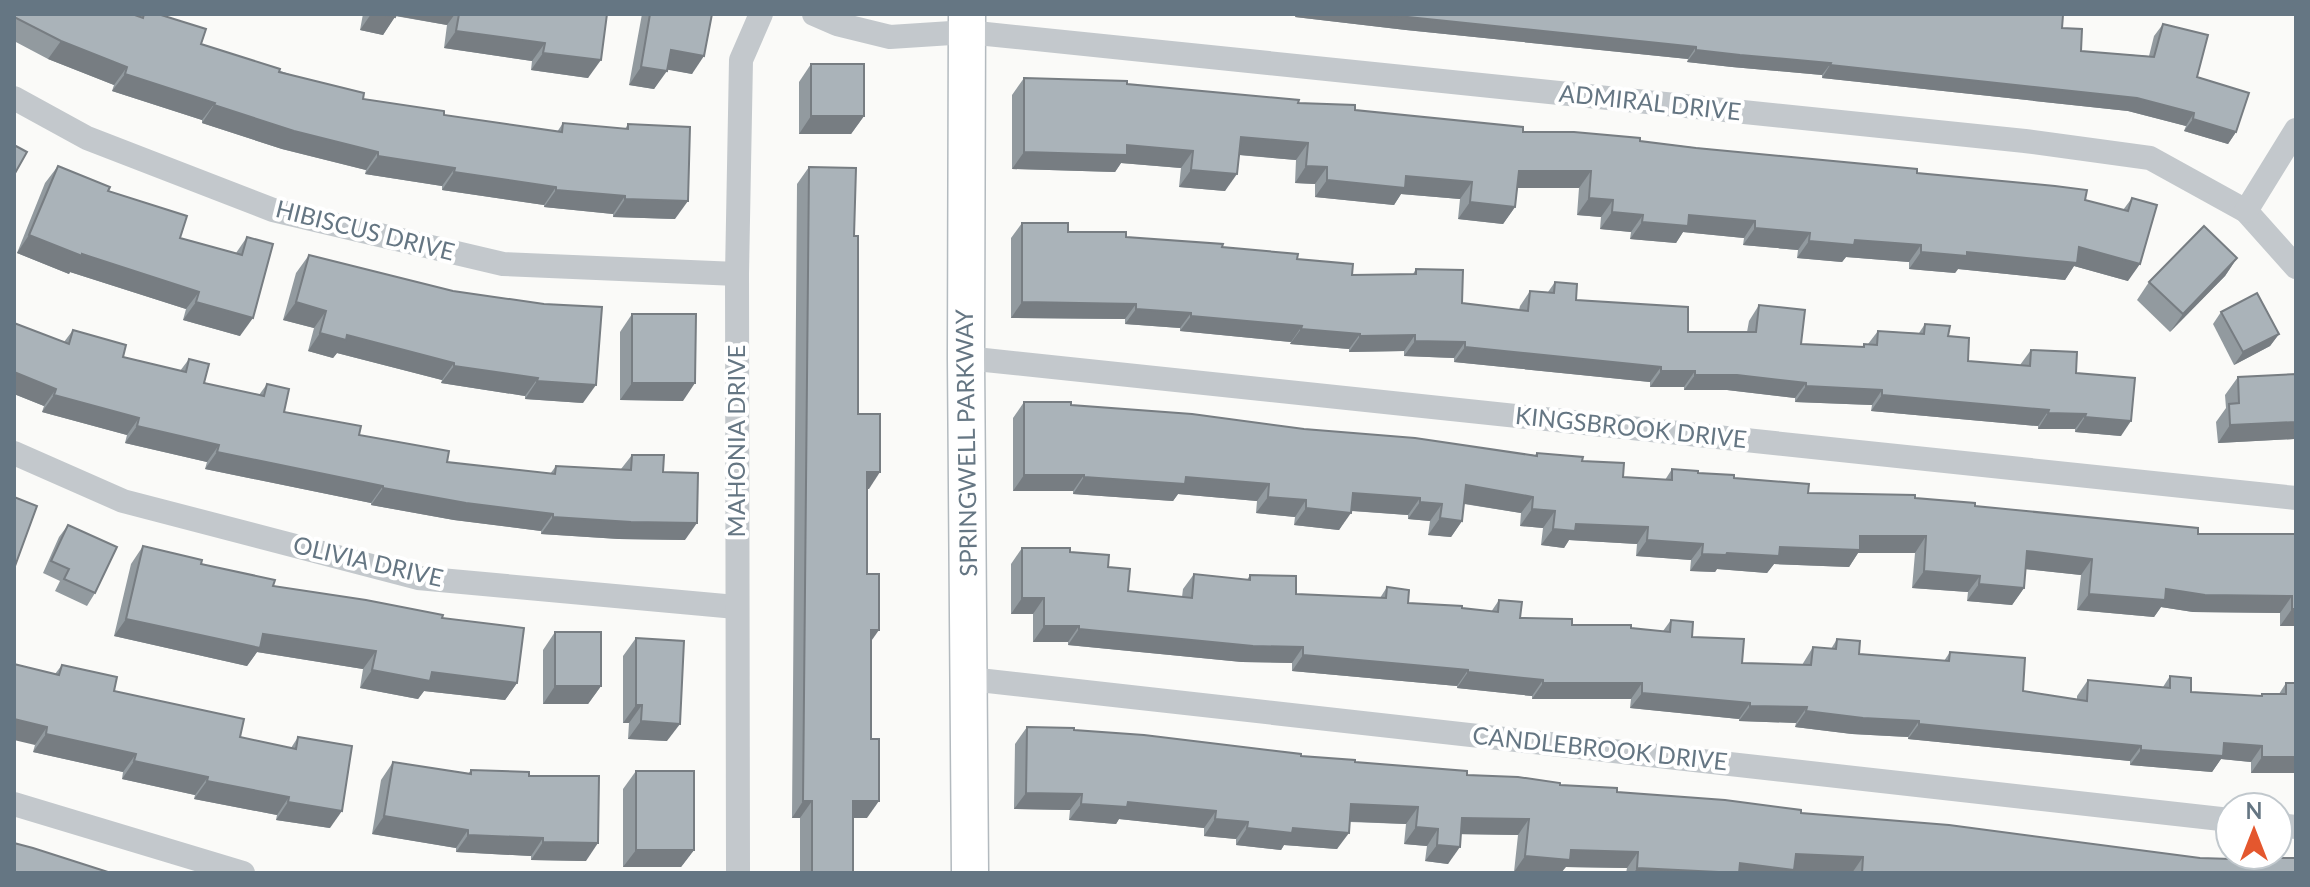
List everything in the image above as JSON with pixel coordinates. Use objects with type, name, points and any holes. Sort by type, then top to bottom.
[{"type":"street","name":"MAHONIA DRIVE","points":[[738,873],[737,274],[741,60],[761,14]]},
{"type":"street","name":"ADMIRAL DRIVE","points":[[814,14],[837,24],[890,37],[967,23],[2025,141],[2150,158],[2246,211],[2296,267]]},
{"type":"street","name":"SPRINGWELL PARKWAY","points":[[967,23],[970,873]]},
{"type":"street","name":"HIBISCUS DRIVE","points":[[14,98],[87,138],[273,210],[503,264],[737,274]]},
{"type":"street","points":[[2246,211],[2296,130]]},
{"type":"street","name":"KINGSBROOK DRIVE","points":[[966,358],[2296,498]]},
{"type":"street","name":"OLIVIA DRIVE","points":[[14,453],[123,501],[418,578],[736,607]]},
{"type":"street","name":"CANDLEBROOK DRIVE","points":[[970,679],[2214,818]]},
{"type":"street","points":[[14,804],[243,873]]},
{"type":"building","points":[[14,14],[132,14],[143,18],[144,14],[158,14],[206,29],[201,44],[280,69],[279,72],[364,93],[363,99],[444,111],[444,115],[562,132],[563,123],[628,129],[628,124],[690,127],[688,201],[625,199],[625,196],[556,190],[556,187],[454,172],[455,168],[378,156],[378,152],[294,131],[125,74],[127,67],[61,41],[14,17]]},
{"type":"building","points":[[459,14],[607,14],[601,60],[543,53],[545,43],[456,31]]},
{"type":"building","points":[[650,14],[712,14],[704,56],[671,50],[667,71],[641,67]]},
{"type":"building","points":[[1379,14],[2045,14],[2063,15],[2062,28],[2082,29],[2081,51],[2154,57],[2163,24],[2208,35],[2197,77],[2249,93],[2236,132],[2193,119],[2194,113],[2137,98]]},
{"type":"building","points":[[811,64],[864,64],[864,116],[811,116]]},
{"type":"building","points":[[1024,78],[1127,81],[1127,84],[1299,100],[1298,103],[1355,105],[1355,110],[1523,127],[1523,132],[1574,132],[1640,138],[1640,141],[1696,148],[1917,169],[1917,173],[2087,190],[2085,200],[2128,211],[2132,198],[2157,205],[2140,264],[2079,247],[2077,263],[1967,252],[1967,256],[1921,252],[1921,245],[1855,240],[1854,245],[1809,241],[1810,233],[1755,228],[1755,221],[1689,215],[1688,226],[1642,222],[1643,215],[1612,212],[1613,200],[1589,198],[1591,171],[1519,171],[1515,207],[1470,202],[1472,182],[1406,176],[1405,188],[1327,180],[1327,167],[1306,166],[1308,143],[1241,137],[1237,174],[1191,170],[1193,151],[1127,145],[1127,155],[1024,152]]},
{"type":"building","points":[[14,145],[27,152],[14,175]]},
{"type":"building","points":[[58,166],[110,187],[108,191],[187,216],[180,238],[242,255],[247,237],[273,244],[253,318],[196,302],[199,292],[82,256],[29,235]]},
{"type":"building","points":[[809,167],[856,168],[854,236],[858,236],[858,414],[880,414],[880,472],[867,472],[867,574],[879,574],[879,630],[871,630],[871,739],[879,739],[879,801],[853,801],[853,873],[812,873],[812,801],[803,801]]},
{"type":"building","points":[[1022,223],[1068,223],[1068,232],[1126,232],[1126,237],[1223,244],[1222,247],[1298,254],[1297,259],[1353,264],[1352,275],[1416,274],[1416,269],[1463,270],[1462,303],[1528,311],[1530,291],[1554,293],[1555,282],[1577,284],[1576,300],[1688,307],[1688,332],[1756,332],[1759,305],[1805,310],[1801,344],[1864,347],[1864,344],[1877,345],[1878,331],[1924,334],[1925,324],[1950,326],[1948,336],[1969,338],[1968,361],[2030,366],[2031,350],[2077,352],[2076,373],[2135,378],[2131,421],[2085,417],[2086,414],[2048,413],[2049,410],[1882,395],[1882,390],[1806,386],[1806,383],[1737,375],[1695,375],[1695,371],[1661,371],[1661,367],[1465,347],[1465,342],[1415,341],[1415,335],[1360,336],[1301,329],[1302,326],[1136,309],[1136,304],[1022,302]]},
{"type":"building","points":[[2204,226],[2237,258],[2183,314],[2149,282]]},
{"type":"building","points":[[309,255],[453,291],[544,304],[602,307],[596,385],[537,381],[538,378],[454,366],[454,363],[347,335],[346,340],[320,333],[326,311],[296,302]]},
{"type":"building","points":[[2257,293],[2279,334],[2243,352],[2221,312]]},
{"type":"building","points":[[632,314],[696,314],[695,383],[632,383]]},
{"type":"building","points":[[14,323],[69,344],[73,330],[126,345],[123,357],[186,372],[189,359],[209,364],[204,383],[264,396],[267,384],[289,389],[284,412],[361,426],[359,435],[449,451],[447,462],[555,474],[556,466],[631,470],[632,455],[664,455],[663,472],[698,473],[697,523],[553,517],[553,514],[383,488],[217,452],[219,445],[137,426],[139,418],[54,395],[56,389],[14,372]]},
{"type":"building","points":[[2296,374],[2296,422],[2230,425],[2229,404],[2239,403],[2238,377]]},
{"type":"building","points":[[1024,402],[1071,402],[1071,405],[1192,414],[1304,429],[1415,438],[1537,456],[1537,453],[1583,457],[1582,461],[1624,463],[1623,477],[1672,480],[1672,469],[1698,471],[1734,475],[1734,478],[1809,484],[1808,493],[1915,495],[1915,498],[1975,503],[1975,506],[2198,528],[2198,534],[2296,534],[2296,609],[2292,609],[2292,596],[2205,595],[2166,589],[2165,600],[2089,594],[2092,559],[2027,551],[2024,588],[1979,584],[1980,576],[1924,571],[1926,536],[1860,536],[1860,550],[1780,547],[1779,556],[1702,554],[1703,544],[1647,540],[1648,527],[1576,524],[1575,531],[1553,529],[1555,511],[1532,509],[1533,497],[1466,485],[1462,521],[1440,518],[1442,504],[1420,502],[1420,498],[1353,493],[1351,513],[1306,508],[1306,500],[1268,497],[1269,484],[1186,477],[1185,484],[1084,475],[1024,475]]},
{"type":"building","points":[[14,497],[37,506],[15,566],[14,566]]},
{"type":"building","points":[[68,525],[117,547],[95,593],[64,579],[69,569],[51,561]]},
{"type":"building","points":[[143,546],[202,560],[201,564],[275,580],[273,586],[366,600],[443,615],[442,618],[524,628],[517,683],[432,672],[430,681],[372,670],[376,651],[263,634],[260,648],[126,619]]},
{"type":"building","points":[[1022,548],[1070,548],[1070,552],[1109,555],[1108,567],[1130,569],[1128,591],[1192,598],[1194,574],[1250,580],[1250,575],[1296,576],[1296,594],[1386,598],[1387,587],[1409,590],[1408,603],[1498,612],[1499,600],[1522,602],[1520,618],[1572,619],[1572,625],[1631,625],[1631,628],[1670,632],[1671,620],[1693,622],[1692,637],[1744,639],[1742,663],[1811,665],[1813,647],[1836,649],[1837,639],[1860,641],[1859,654],[1949,661],[1950,652],[2025,658],[2023,691],[2087,701],[2088,680],[2170,688],[2170,676],[2191,678],[2191,692],[2262,696],[2286,694],[2286,683],[2296,683],[2296,757],[2262,757],[2262,746],[2224,743],[2223,756],[2141,750],[2141,746],[1806,711],[1807,707],[1750,706],[1750,703],[1642,693],[1642,683],[1543,683],[1543,680],[1468,670],[1303,655],[1303,647],[1253,646],[1079,629],[1079,626],[1044,626],[1044,598],[1022,598]]},
{"type":"building","points":[[555,632],[601,632],[601,686],[555,686]]},
{"type":"building","points":[[636,638],[684,641],[680,724],[641,721],[642,705],[636,705]]},
{"type":"building","points":[[14,664],[59,675],[62,665],[117,677],[114,691],[244,719],[240,737],[296,749],[298,737],[352,746],[342,811],[288,802],[289,797],[207,781],[208,777],[134,761],[136,754],[46,734],[47,727],[14,719]]},
{"type":"building","points":[[1027,727],[1074,728],[1355,762],[1467,771],[1467,775],[1518,777],[1560,785],[1617,788],[1617,792],[1725,800],[1801,810],[1801,813],[1949,825],[2214,858],[2214,871],[2294,871],[2296,858],[2296,873],[1862,873],[1863,857],[1796,854],[1794,870],[1740,863],[1739,873],[1637,868],[1638,852],[1571,850],[1570,860],[1525,856],[1529,819],[1462,818],[1460,847],[1437,845],[1438,829],[1416,827],[1418,807],[1351,804],[1349,833],[1293,828],[1292,833],[1247,828],[1248,822],[1215,819],[1216,811],[1128,802],[1127,807],[1081,804],[1082,794],[1026,793]]},
{"type":"building","points":[[393,762],[471,774],[471,770],[529,772],[529,776],[599,776],[598,843],[468,835],[468,830],[384,816]]},
{"type":"building","points":[[636,771],[694,771],[694,850],[636,850]]},
{"type":"building","points":[[14,843],[33,848],[111,873],[14,873]]}]
